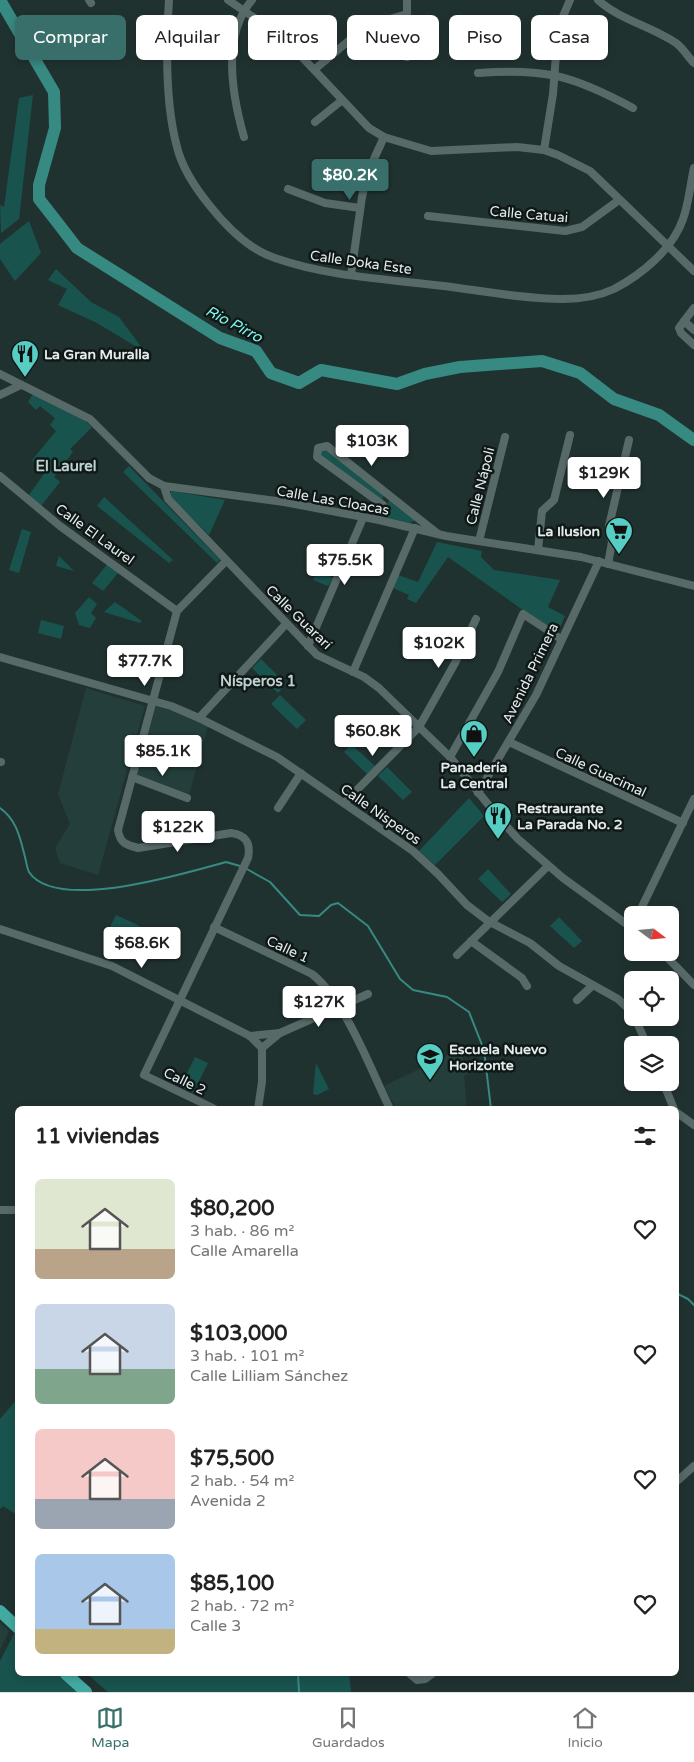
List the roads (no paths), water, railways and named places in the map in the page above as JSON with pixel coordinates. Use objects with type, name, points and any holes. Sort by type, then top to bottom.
[{"type":"main road","points":[[0,1610],[15,1625]]},
{"type":"main road","points":[[68,1676],[86,1692]]},
{"type":"street","name":"Calle Doka Este","points":[[169,0],[168,69],[172,118],[177,148],[190,178],[210,206],[244,240],[273,258],[317,270],[351,275],[547,298],[585,297],[612,289],[634,277],[668,246],[683,220],[694,168]]},
{"type":"street","points":[[228,0],[284,38],[315,69],[341,101],[369,128],[384,137],[431,150],[517,148],[544,150],[571,160],[590,171],[694,271]]},
{"type":"street","points":[[244,137],[235,107],[233,44],[236,29],[244,10],[252,0]]},
{"type":"street","points":[[315,69],[358,33],[376,23],[407,14],[407,0]]},
{"type":"street","points":[[544,150],[558,28],[570,0]]},
{"type":"street","points":[[598,0],[610,11],[650,28],[678,44],[694,63]]},
{"type":"street","points":[[478,73],[518,70],[554,74],[598,88],[633,108]]},
{"type":"street","points":[[315,122],[341,101]]},
{"type":"street","points":[[351,275],[360,208],[368,172],[384,137]]},
{"type":"street","points":[[288,190],[324,203],[360,208]]},
{"type":"street","name":"Calle Catuai","points":[[428,216],[565,231],[582,227],[619,200]]},
{"type":"street","points":[[694,308],[680,324],[679,331],[694,345]]},
{"type":"street","points":[[684,321],[694,330]]},
{"type":"street","name":"Calle Las Cloacas","points":[[0,374],[90,419],[149,478],[164,486],[284,502],[379,520],[440,535],[599,561],[694,586]]},
{"type":"street","points":[[0,395],[20,385]]},
{"type":"street","points":[[538,550],[542,512],[554,500],[570,435]]},
{"type":"street","name":"Calle Nápoli","points":[[479,541],[505,437]]},
{"type":"street","points":[[608,564],[612,542],[609,526],[629,440]]},
{"type":"street","points":[[383,505],[317,457],[318,448],[323,445],[327,446],[440,535]]},
{"type":"street","name":"Calle El Laurel","points":[[0,476],[60,526],[176,610]]},
{"type":"street","name":"Calle Guararí","points":[[164,486],[168,498],[308,646],[324,660],[353,672],[378,688],[450,757],[505,825],[548,866],[624,921]]},
{"type":"street","points":[[379,520],[387,493]]},
{"type":"street","points":[[308,646],[363,518]]},
{"type":"street","points":[[353,672],[415,528]]},
{"type":"street","points":[[179,1000],[248,858],[250,849],[248,841],[242,835],[231,832],[138,848],[125,844],[120,840],[118,830],[176,610],[226,561]]},
{"type":"street","name":"Avenida Primera","points":[[478,793],[536,695],[599,561]]},
{"type":"street","points":[[450,757],[498,672],[523,614],[561,639]]},
{"type":"street","points":[[344,803],[419,727],[455,663],[476,619]]},
{"type":"street","points":[[199,718],[286,624]]},
{"type":"street","name":"Calle Nísperos","points":[[0,657],[152,701],[199,718],[277,757],[413,851],[467,905],[491,923],[530,943],[559,966],[618,999],[624,1005]]},
{"type":"street","name":"Calle Guacimal","points":[[509,742],[683,823]]},
{"type":"street","points":[[278,808],[302,773]]},
{"type":"street","points":[[132,777],[187,798]]},
{"type":"street","points":[[642,906],[694,799]]},
{"type":"street","points":[[457,955],[548,866]]},
{"type":"street","name":"Calle 1","points":[[214,927],[312,974],[326,985],[340,1006],[389,1106]]},
{"type":"street","points":[[0,930],[98,960],[250,1036],[262,1048],[262,1082],[258,1106]]},
{"type":"street","points":[[471,942],[522,978],[527,986]]},
{"type":"street","points":[[671,961],[694,985]]},
{"type":"street","points":[[577,1000],[592,986]]},
{"type":"street","points":[[262,1048],[280,1033],[368,994]]},
{"type":"street","name":"Calle 2","points":[[179,1000],[144,1075],[209,1106]]},
{"type":"street","points":[[250,1036],[280,1033]]},
{"type":"street","points":[[666,1091],[672,1106]]},
{"type":"street","points":[[679,1114],[694,1125]]},
{"type":"street","points":[[0,1210],[15,1210]]},
{"type":"street","points":[[679,1479],[694,1466]]},
{"type":"street","points":[[412,1676],[417,1680],[425,1679],[429,1676]]},
{"type":"waterway","name":"Rio Pirro","points":[[0,0],[54,92],[55,128],[39,185],[39,199],[77,248],[220,338],[256,351],[271,373],[299,383],[321,370],[397,384],[425,374],[460,367],[542,361],[580,373],[614,399],[659,415],[694,440]]},
{"type":"waterway","points":[[0,808],[10,818],[17,830],[29,872],[44,884],[66,889],[93,890],[153,881],[226,862],[240,866]]},
{"type":"waterway","points":[[245,868],[270,882],[300,915],[319,916],[331,905],[338,903],[368,926],[400,979],[413,990],[447,997],[469,1012],[484,1050],[491,1106]]},
{"type":"waterway","points":[[679,1294],[694,1305]]},
{"type":"waterway","points":[[298,1676],[299,1692]]},
{"type":"place","name":"La Gran Muralla","points":[[25,378]]},
{"type":"place","name":"La Ilusion","points":[[619,555]]},
{"type":"place","name":"Panadería La Central","points":[[474,758]]},
{"type":"place","name":"Restraurante La Parada No. 2","points":[[498,840]]},
{"type":"place","name":"Escuela Nuevo Horizonte","points":[[430,1081]]},
{"type":"district","name":"El Laurel","points":[[66,466]]},
{"type":"district","name":"Nísperos 1","points":[[258,681]]}]
